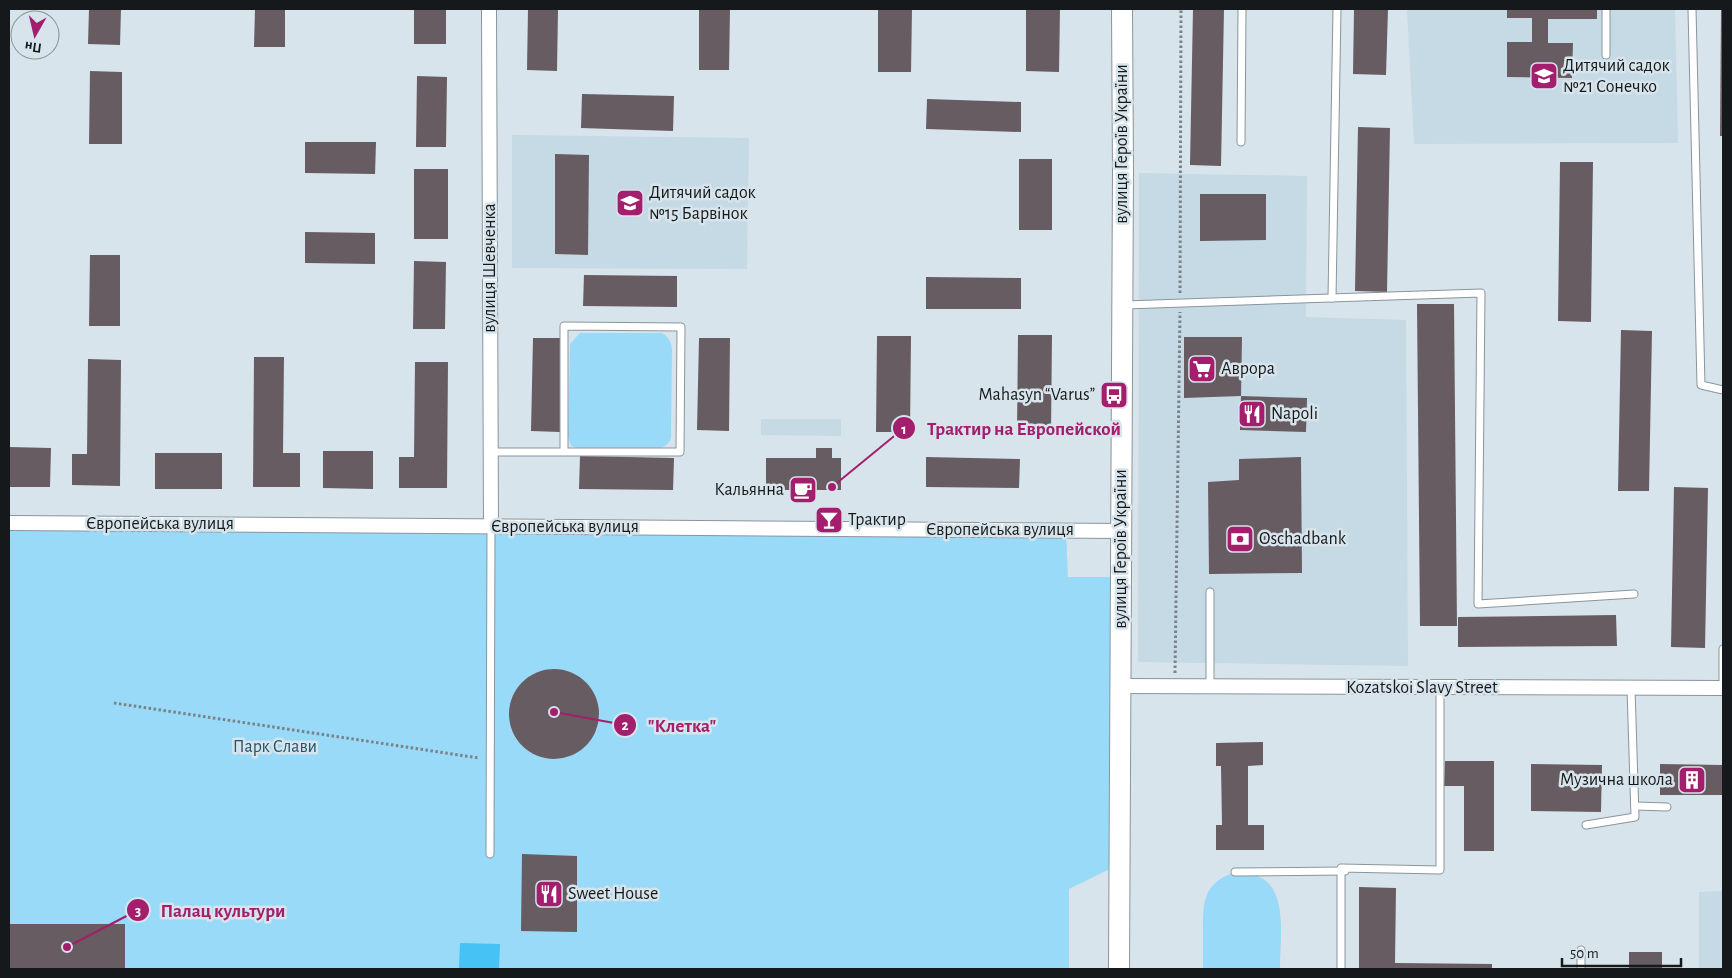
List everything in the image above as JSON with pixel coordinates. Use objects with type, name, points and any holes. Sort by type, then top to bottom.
[{"type":"street","name":"вулиця Шевченка","points":[[489,9],[491,526]]},
{"type":"street","name":"вулиця Героїв України","points":[[1119,969],[1122,9]]},
{"type":"street","name":"Європейська вулиця","points":[[9,523],[1121,531]]},
{"type":"street","name":"Kozatskoi Slavy Street","points":[[1121,686],[1723,688]]},
{"type":"lane","points":[[1241,142],[1242,9]]},
{"type":"lane","points":[[1332,298],[1337,9]]},
{"type":"lane","points":[[1606,9],[1606,55]]},
{"type":"lane","points":[[1692,9],[1701,385],[1723,390]]},
{"type":"lane","points":[[1122,305],[1482,293],[1478,604],[1634,594]]},
{"type":"lane","points":[[490,452],[564,452],[680,452],[681,327],[564,326],[564,452]]},
{"type":"lane","points":[[490,854],[491,526]]},
{"type":"lane","points":[[1210,592],[1210,686]]},
{"type":"lane","points":[[1723,649],[1723,688]]},
{"type":"lane","points":[[1440,688],[1440,870]]},
{"type":"lane","points":[[1586,825],[1635,817],[1631,688]]},
{"type":"lane","points":[[1635,806],[1667,807]]},
{"type":"lane","points":[[1341,969],[1341,868],[1440,870]]},
{"type":"lane","points":[[1235,872],[1440,870]]},
{"type":"lane","points":[[1581,950],[1581,969]]},
{"type":"path","points":[[1180,297],[1181,9]]},
{"type":"path","points":[[1175,686],[1180,307]]},
{"type":"path","points":[[114,703],[490,759]]},
{"type":"shaded area","name":"Дитячий садок №21 Сонечко","points":[[1407,9],[1675,9],[1678,143],[1414,144]]},
{"type":"shaded area","name":"Дитячий садок №15 Барвінок","points":[[512,135],[749,138],[747,269],[512,268]]},
{"type":"shaded area","points":[[1139,173],[1307,176],[1306,317],[1406,320],[1408,666],[1138,662]]},
{"type":"shaded area","points":[[761,419],[841,419],[841,436],[761,435]]},
{"type":"shaded area","points":[[1723,891],[1723,969],[1699,969],[1699,892]]},
{"type":"shaded area","points":[[460,943],[500,944],[499,969],[459,969]]},
{"type":"green space","points":[[580,333],[662,333],[668,339],[671,343],[672,351],[671,437],[666,445],[660,448],[577,448],[571,446],[568,436],[570,344]]},
{"type":"green space","name":"Парк Слави","points":[[9,523],[1066,531],[1068,577],[1121,577],[1120,864],[1069,889],[1069,969],[9,969]]},
{"type":"green space","points":[[1235,872],[1253,874],[1266,881],[1274,892],[1279,905],[1281,920],[1280,969],[1203,969],[1203,919],[1207,894],[1217,881]]},
{"type":"building","points":[[89,9],[121,9],[120,45],[88,44]]},
{"type":"building","points":[[255,9],[285,9],[285,47],[254,47]]},
{"type":"building","points":[[414,9],[446,9],[446,44],[414,44]]},
{"type":"building","points":[[528,9],[558,9],[557,71],[527,70]]},
{"type":"building","points":[[699,9],[730,9],[729,70],[699,70]]},
{"type":"building","points":[[878,9],[912,9],[911,72],[878,72]]},
{"type":"building","points":[[1026,9],[1060,9],[1059,72],[1026,71]]},
{"type":"building","points":[[1193,9],[1224,9],[1221,166],[1190,165]]},
{"type":"building","points":[[1354,9],[1388,9],[1386,75],[1353,74]]},
{"type":"building","points":[[1507,9],[1597,9],[1597,19],[1548,19],[1548,43],[1573,43],[1572,78],[1507,77],[1507,42],[1532,42],[1532,18],[1507,18]]},
{"type":"building","points":[[1721,9],[1723,9],[1723,136],[1720,136]]},
{"type":"building","points":[[90,71],[122,72],[122,144],[89,144]]},
{"type":"building","points":[[417,76],[447,77],[446,147],[416,147]]},
{"type":"building","points":[[582,94],[674,96],[673,131],[581,128]]},
{"type":"building","points":[[927,99],[1021,102],[1021,132],[926,129]]},
{"type":"building","points":[[1358,127],[1390,128],[1387,292],[1355,291]]},
{"type":"building","points":[[305,142],[376,142],[375,174],[305,173]]},
{"type":"building","points":[[555,154],[589,155],[588,255],[555,254]]},
{"type":"building","points":[[1019,159],[1052,159],[1052,230],[1019,230]]},
{"type":"building","points":[[1560,162],[1593,162],[1591,322],[1558,321]]},
{"type":"building","points":[[414,169],[448,169],[448,239],[414,239]]},
{"type":"building","points":[[1200,194],[1266,194],[1266,240],[1200,241]]},
{"type":"building","points":[[305,232],[375,233],[375,264],[305,263]]},
{"type":"building","points":[[90,255],[120,255],[120,326],[89,326]]},
{"type":"building","points":[[414,261],[446,262],[445,329],[413,329]]},
{"type":"building","points":[[584,275],[677,276],[677,307],[583,306]]},
{"type":"building","points":[[926,277],[1021,278],[1021,309],[926,309]]},
{"type":"building","points":[[1417,304],[1454,304],[1457,626],[1420,626]]},
{"type":"building","points":[[1621,330],[1652,331],[1649,491],[1618,491]]},
{"type":"building","points":[[1018,335],[1052,335],[1051,433],[1017,432]]},
{"type":"building","points":[[877,336],[911,336],[910,432],[876,432]]},
{"type":"building","points":[[1184,337],[1242,337],[1241,396],[1184,398]]},
{"type":"building","points":[[533,338],[561,338],[560,432],[531,431]]},
{"type":"building","points":[[699,338],[730,338],[729,431],[697,430]]},
{"type":"building","points":[[254,357],[284,357],[283,453],[300,453],[300,487],[253,487]]},
{"type":"building","points":[[88,359],[121,360],[120,486],[72,485],[72,454],[87,454]]},
{"type":"building","points":[[415,362],[448,362],[447,488],[399,488],[399,457],[414,457]]},
{"type":"building","points":[[1241,396],[1307,398],[1306,432],[1240,430]]},
{"type":"building","points":[[9,447],[51,448],[50,487],[9,487]]},
{"type":"building","points":[[816,448],[832,448],[832,458],[841,458],[841,490],[766,490],[766,458],[816,458]]},
{"type":"building","points":[[323,451],[373,451],[373,489],[323,488]]},
{"type":"building","points":[[155,453],[222,453],[222,489],[155,489]]},
{"type":"building","points":[[580,456],[674,458],[673,490],[579,489]]},
{"type":"building","points":[[926,457],[1020,459],[1019,488],[926,487]]},
{"type":"building","points":[[1301,457],[1302,573],[1209,574],[1208,482],[1239,480],[1239,459]]},
{"type":"building","points":[[1674,487],[1708,488],[1705,648],[1671,647]]},
{"type":"building","points":[[1616,615],[1617,646],[1458,647],[1458,617]]},
{"type":"building","points":[[554,669],[571,673],[586,682],[595,697],[599,714],[595,731],[586,746],[571,755],[554,759],[537,755],[522,746],[513,731],[509,714],[513,697],[522,682],[537,673]]},
{"type":"building","points":[[1263,742],[1263,765],[1248,766],[1248,825],[1264,825],[1264,850],[1216,850],[1216,825],[1222,825],[1221,766],[1216,766],[1216,743]]},
{"type":"building","points":[[1445,761],[1494,761],[1494,851],[1464,851],[1464,786],[1444,786]]},
{"type":"building","points":[[1531,764],[1602,765],[1601,812],[1531,811]]},
{"type":"building","name":"Музична школа","points":[[1660,764],[1723,765],[1723,795],[1660,795]]},
{"type":"building","name":"Sweet House","points":[[522,854],[577,856],[577,932],[521,931]]},
{"type":"building","points":[[1359,887],[1396,888],[1395,963],[1492,964],[1492,969],[1359,969]]},
{"type":"building","points":[[9,924],[125,924],[125,969],[9,969]]},
{"type":"building","points":[[1629,952],[1662,952],[1662,969],[1629,969]]},
{"type":"place","name":"Дитячий садок №21 Сонечко","points":[[1544,76]]},
{"type":"place","name":"Дитячий садок №15 Барвінок","points":[[630,203]]},
{"type":"place","name":"Аврора","points":[[1202,369]]},
{"type":"place","name":"Mahasyn “Varus”","points":[[1114,395]]},
{"type":"place","name":"Napoli","points":[[1252,414]]},
{"type":"place","name":"Трактир на Европейской","points":[[832,487]]},
{"type":"place","name":"Кальянна","points":[[803,490]]},
{"type":"place","name":"Трактир","points":[[829,520]]},
{"type":"place","name":"Oschadbank","points":[[1240,539]]},
{"type":"place","name":"\"Клетка\"","points":[[554,712]]},
{"type":"place","name":"Музична школа","points":[[1692,780]]},
{"type":"place","name":"Sweet House","points":[[549,894]]},
{"type":"place","name":"Палац культури","points":[[67,947]]}]
